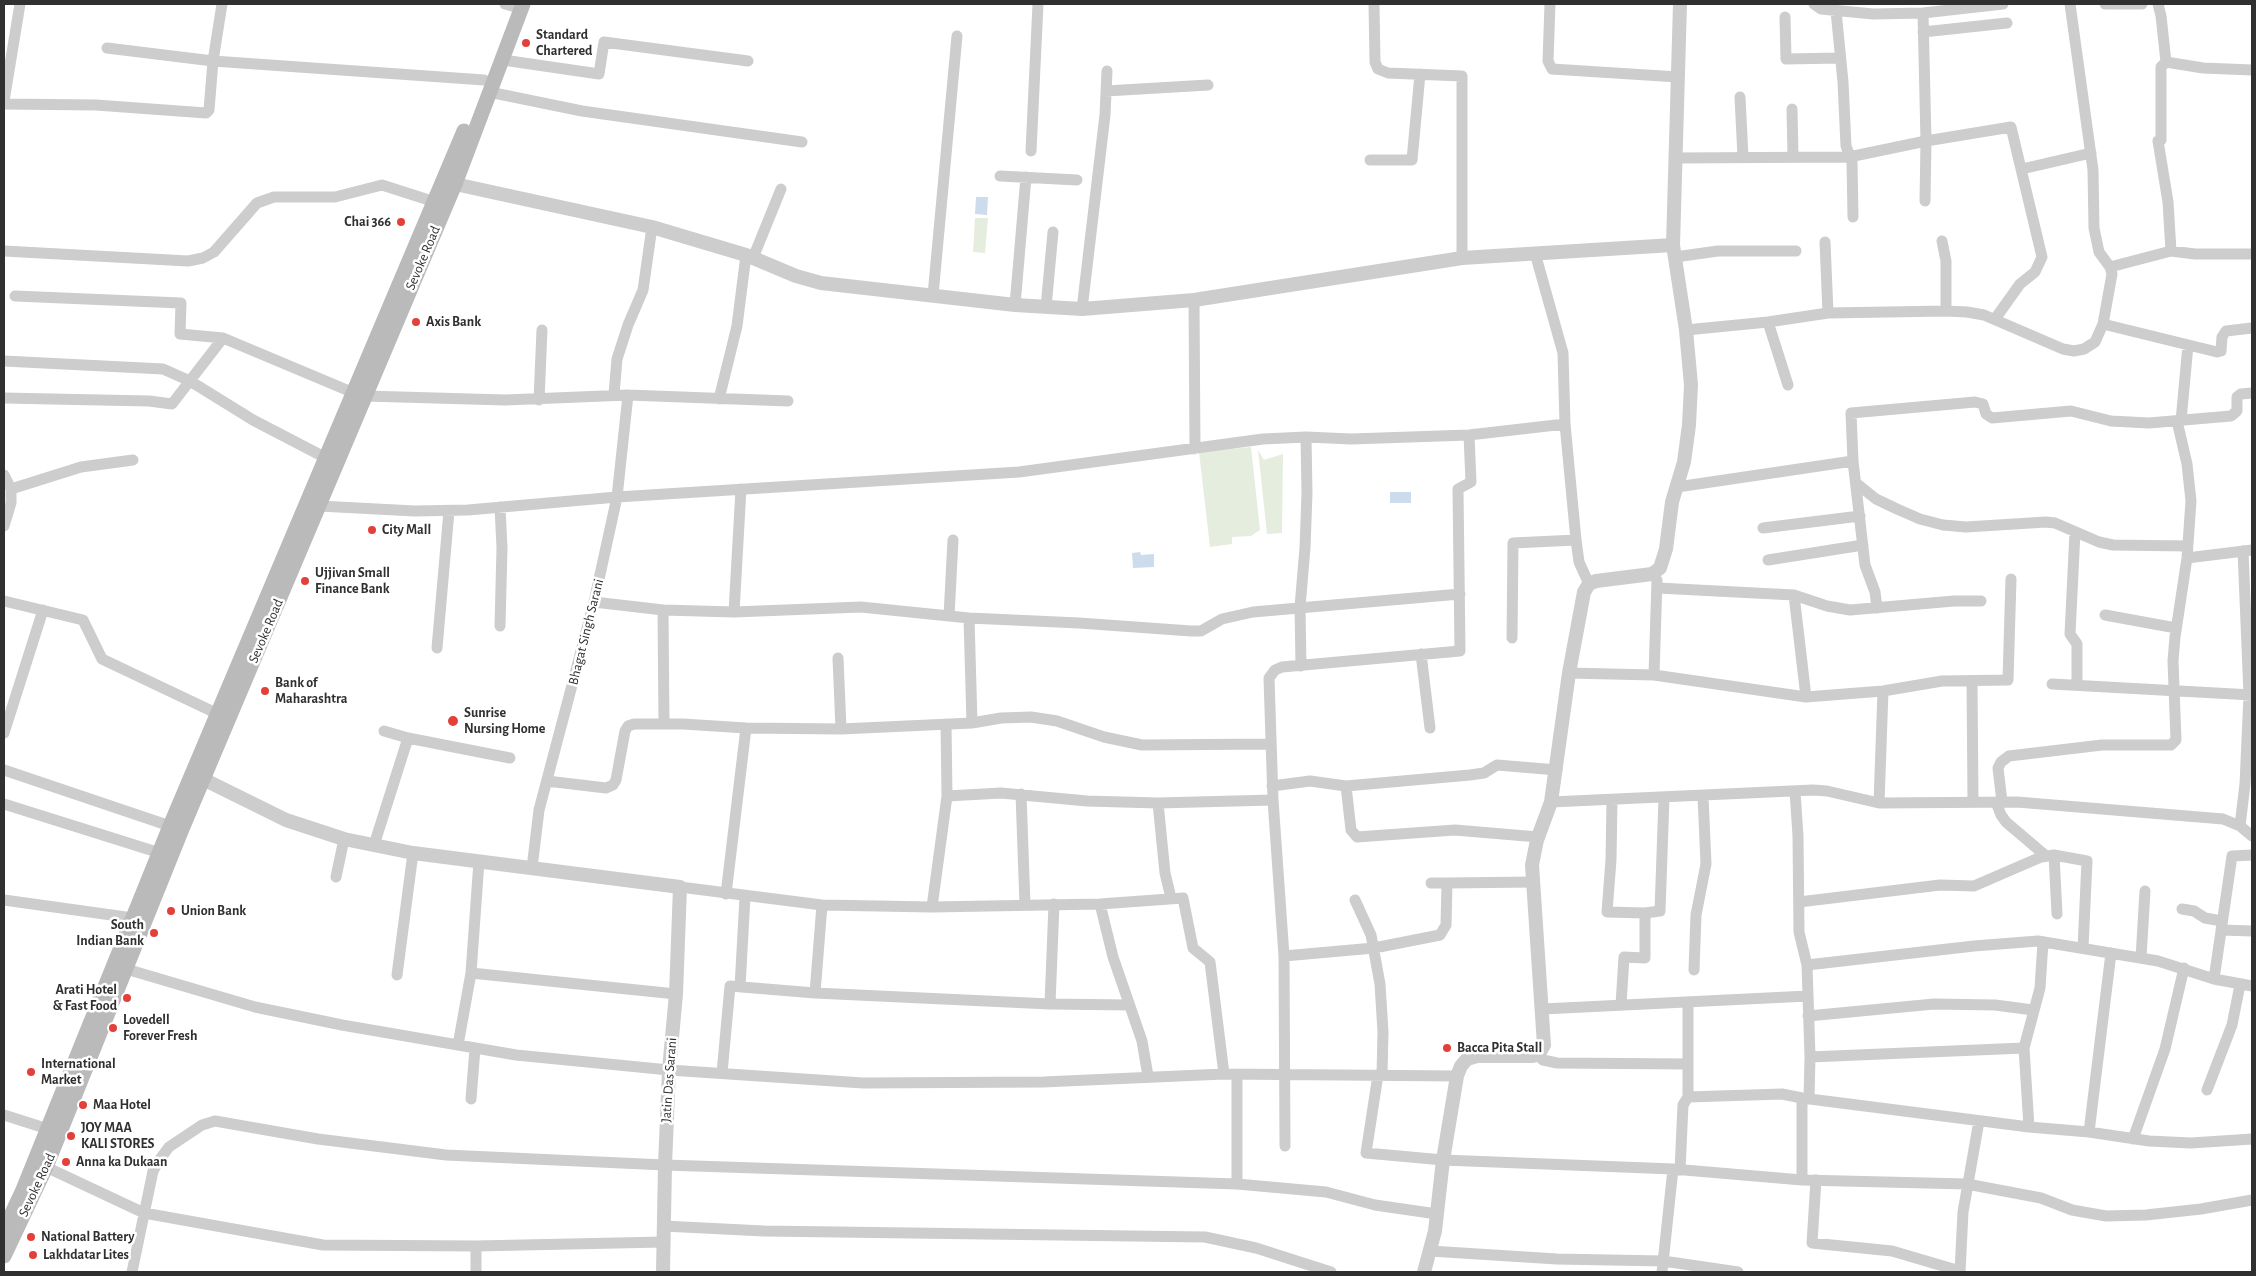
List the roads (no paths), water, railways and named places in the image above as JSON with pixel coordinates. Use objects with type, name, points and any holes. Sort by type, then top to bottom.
[{"type":"main road","name":"Sevoke Road","points":[[487,86],[503,60],[513,4]]},
{"type":"main road","name":"Sevoke Road","points":[[4,1230],[120,967],[449,183],[487,86],[513,4]]},
{"type":"main road","name":"Sevoke Road","points":[[4,1256],[46,1167],[120,967],[133,918],[170,826],[199,776],[218,714],[313,504],[326,458],[360,394],[435,202],[449,183]]},
{"type":"street","points":[[20,4],[4,102],[96,105],[206,113],[208,110],[212,60],[222,4]]},
{"type":"street","points":[[1031,151],[1038,4]]},
{"type":"street","points":[[1374,4],[1376,66],[1385,72],[1462,76],[1462,258]]},
{"type":"street","points":[[1550,4],[1548,61],[1552,69],[1678,77]]},
{"type":"street","points":[[1424,1272],[1437,1214],[1443,1160],[1457,1076],[1464,1062],[1472,1057],[1529,1057],[1537,1055],[1544,1045],[1532,865],[1538,837],[1551,802],[1557,770],[1569,673],[1584,592],[1589,584],[1596,581],[1655,572],[1660,568],[1664,561],[1672,502],[1684,462],[1690,425],[1691,385],[1686,330],[1674,251],[1680,4]]},
{"type":"street","points":[[1814,4],[1821,8],[1836,11],[1873,14],[1923,13],[2003,4]]},
{"type":"street","points":[[1686,330],[1768,322],[1828,313],[1946,311],[1967,312],[1995,319],[2063,349],[2074,351],[2084,349],[2095,342],[2104,324],[2111,284],[2110,266],[2099,252],[2096,240],[2091,153],[2070,4]]},
{"type":"street","points":[[2105,4],[2142,4]]},
{"type":"street","points":[[2158,4],[2166,62]]},
{"type":"street","points":[[1836,11],[1843,82],[1846,146],[1852,162],[1853,217]]},
{"type":"street","points":[[1923,13],[1926,141],[1925,201]]},
{"type":"street","points":[[1785,17],[1786,59],[1840,58]]},
{"type":"street","points":[[1923,32],[2007,23]]},
{"type":"street","points":[[933,295],[957,36]]},
{"type":"street","points":[[503,60],[600,74],[604,42],[748,62]]},
{"type":"street","points":[[106,48],[487,86],[582,112],[802,142]]},
{"type":"street","points":[[2166,62],[2202,68],[2252,70]]},
{"type":"street","points":[[2166,62],[2161,67],[2162,140],[2158,141],[2168,202],[2171,251]]},
{"type":"street","points":[[1082,309],[1107,71]]},
{"type":"street","points":[[1370,160],[1412,160],[1420,74]]},
{"type":"street","points":[[1106,91],[1208,85]]},
{"type":"street","points":[[1740,96],[1743,157]]},
{"type":"street","points":[[1792,108],[1793,157]]},
{"type":"street","points":[[1676,158],[1849,157],[1926,141],[2011,127],[2042,257],[2035,272],[2020,284],[1995,319]]},
{"type":"street","points":[[2022,169],[2091,153]]},
{"type":"street","points":[[1000,176],[1077,180]]},
{"type":"street","points":[[1015,305],[1026,177]]},
{"type":"street","points":[[449,183],[652,227],[749,256],[796,276],[821,283],[1015,305],[1082,309],[1194,300],[1462,258],[1535,253],[1796,251]]},
{"type":"street","points":[[4,251],[188,261],[203,258],[214,252],[257,203],[274,197],[335,197],[382,185],[435,202]]},
{"type":"street","points":[[719,399],[737,326],[749,256],[781,189]]},
{"type":"street","points":[[614,394],[615,371],[621,346],[643,290],[652,227]]},
{"type":"street","points":[[1046,307],[1053,232]]},
{"type":"street","points":[[1942,241],[1946,261],[1946,311]]},
{"type":"street","points":[[1825,242],[1828,313]]},
{"type":"street","points":[[2110,266],[2171,251],[2195,254],[2252,254]]},
{"type":"street","points":[[1535,253],[1563,354],[1565,424],[1576,540],[1579,562],[1589,584]]},
{"type":"street","points":[[15,296],[181,302],[180,334],[223,338],[360,394],[428,399],[539,400],[614,394],[788,401]]},
{"type":"street","points":[[1194,300],[1195,448]]},
{"type":"street","points":[[1768,322],[1788,385]]},
{"type":"street","points":[[2104,324],[2219,352],[2222,336],[2226,331],[2252,328]]},
{"type":"street","points":[[539,400],[542,330]]},
{"type":"street","points":[[4,398],[149,401],[172,404],[223,338]]},
{"type":"street","points":[[2083,948],[2087,860],[2050,855],[2006,822],[2000,815],[1998,768],[2001,762],[2009,756],[2102,745],[2174,744],[2176,740],[2173,661],[2187,558],[2191,501],[2188,464],[2179,421],[2188,345]]},
{"type":"street","points":[[4,361],[154,368],[172,372],[253,420],[326,458]]},
{"type":"street","points":[[1877,608],[1875,592],[1865,565],[1853,461],[1851,413],[1975,402],[1982,404],[1986,414],[1992,418],[2060,410],[2131,423],[2179,421],[2231,416],[2237,411],[2237,397],[2241,394],[2252,393]]},
{"type":"street","name":"Bhagat Singh Sarani","points":[[532,868],[539,810],[594,602],[617,497],[628,395]]},
{"type":"street","points":[[313,504],[449,511],[617,497],[1019,472],[1229,442],[1306,437],[1351,440],[1470,435],[1565,424]]},
{"type":"street","points":[[1285,1146],[1284,956],[1272,786],[1270,675],[1279,668],[1460,651],[1458,489],[1470,482],[1470,435]]},
{"type":"street","points":[[1301,666],[1300,607],[1305,548],[1306,437]]},
{"type":"street","points":[[11,489],[81,467],[132,460]]},
{"type":"street","points":[[1677,487],[1853,461]]},
{"type":"street","points":[[4,475],[11,489],[10,503],[4,526]]},
{"type":"street","points":[[1856,483],[1876,499],[1890,506],[1920,519],[1942,525],[1966,527],[2046,522],[2055,523],[2099,542],[2113,545],[2187,546]]},
{"type":"street","points":[[734,612],[741,490]]},
{"type":"street","points":[[500,507],[502,548],[500,626]]},
{"type":"street","points":[[437,648],[449,511]]},
{"type":"street","points":[[1763,528],[1860,516]]},
{"type":"street","points":[[2075,532],[2070,634],[2077,644],[2077,685]]},
{"type":"street","points":[[949,616],[953,540]]},
{"type":"street","points":[[1512,638],[1513,542],[1576,540]]},
{"type":"street","points":[[1768,560],[1863,545]]},
{"type":"street","points":[[2187,558],[2248,550],[2249,784],[2240,826]]},
{"type":"street","points":[[1654,675],[1658,588],[1655,572]]},
{"type":"street","points":[[1569,673],[1654,675],[1806,697],[1883,691],[1942,682],[2008,680],[2011,579]]},
{"type":"street","points":[[1658,588],[1794,595],[1842,609],[1954,601],[1982,601]]},
{"type":"street","points":[[594,602],[662,610],[734,612],[847,607],[969,618],[1079,623],[1191,632],[1200,631],[1212,624],[1234,616],[1300,607],[1460,594]]},
{"type":"street","points":[[1794,595],[1806,697]]},
{"type":"street","points":[[4,601],[83,620],[102,659],[218,714]]},
{"type":"street","points":[[4,733],[43,610]]},
{"type":"street","points":[[662,610],[664,724]]},
{"type":"street","points":[[2105,615],[2176,628]]},
{"type":"street","points":[[969,618],[972,723]]},
{"type":"street","points":[[1421,654],[1430,728]]},
{"type":"street","points":[[838,658],[841,729]]},
{"type":"street","points":[[1972,681],[1973,801]]},
{"type":"street","points":[[2052,684],[2250,695]]},
{"type":"street","points":[[1879,803],[1883,691]]},
{"type":"street","points":[[547,782],[610,787],[616,780],[626,728],[634,724],[706,724],[746,728],[841,729],[972,723],[1001,718],[1046,719],[1080,728],[1110,739],[1142,745],[1271,744]]},
{"type":"street","points":[[932,907],[947,796],[946,724]]},
{"type":"street","points":[[726,894],[746,728]]},
{"type":"street","points":[[384,731],[408,738],[510,758]]},
{"type":"street","points":[[374,845],[408,738]]},
{"type":"street","points":[[1272,786],[1310,781],[1346,786],[1470,775],[1484,773],[1497,765],[1557,770]]},
{"type":"street","points":[[4,770],[170,826]]},
{"type":"street","points":[[199,776],[286,820],[344,839],[413,853],[745,897],[822,905],[932,907],[1100,904],[1183,898],[1193,948],[1210,962],[1224,1074]]},
{"type":"street","points":[[1346,786],[1350,830],[1357,837],[1455,830],[1538,837]]},
{"type":"street","points":[[1795,791],[1798,836],[1799,932],[1807,965],[1810,1057],[1805,1099],[1802,1180]]},
{"type":"street","points":[[1551,802],[1827,791],[1879,803],[1999,802],[2223,819],[2240,826],[2252,836]]},
{"type":"street","points":[[947,796],[1021,794],[1087,801],[1158,803],[1273,800]]},
{"type":"street","points":[[1021,794],[1025,905]]},
{"type":"street","points":[[1694,970],[1696,915],[1706,864],[1703,796]]},
{"type":"street","points":[[1612,800],[1611,860],[1607,912],[1645,913],[1660,911],[1664,798]]},
{"type":"street","points":[[1158,803],[1165,872],[1171,898]]},
{"type":"street","points":[[4,804],[160,853]]},
{"type":"street","points":[[336,878],[344,839]]},
{"type":"street","points":[[397,975],[413,853]]},
{"type":"street","points":[[1799,902],[1940,884],[1974,886],[2050,855]]},
{"type":"street","points":[[2050,855],[2057,914]]},
{"type":"street","points":[[2214,979],[2232,856],[2252,855]]},
{"type":"street","points":[[458,1045],[471,973],[479,861]]},
{"type":"street","points":[[1284,956],[1374,948],[1440,935],[1446,925],[1447,882]]},
{"type":"street","points":[[1431,883],[1532,882]]},
{"type":"street","name":"Jatin Das Sarani","points":[[663,1272],[669,1070],[676,994],[680,888]]},
{"type":"street","points":[[2140,958],[2145,891]]},
{"type":"street","points":[[740,987],[745,897]]},
{"type":"street","points":[[4,900],[133,918]]},
{"type":"street","points":[[1355,900],[1367,922],[1374,948],[1382,1008],[1380,1075],[1366,1153],[1443,1160],[1676,1170],[1802,1180],[1967,1184],[2031,1196],[2072,1210],[2106,1216],[2146,1215],[2201,1209],[2252,1200]]},
{"type":"street","points":[[1050,1004],[1054,904]]},
{"type":"street","points":[[1100,904],[1113,957],[1142,1041],[1148,1076]]},
{"type":"street","points":[[815,993],[822,905]]},
{"type":"street","points":[[2182,909],[2194,912],[2222,926],[2252,931]]},
{"type":"street","points":[[1621,1005],[1624,957],[1646,958],[1645,913]]},
{"type":"street","points":[[1807,965],[1974,946],[2043,942],[2140,958],[2184,968],[2214,979],[2252,986]]},
{"type":"street","points":[[2029,1127],[2024,1048],[2040,988],[2043,942]]},
{"type":"street","points":[[2089,1132],[2111,953]]},
{"type":"street","points":[[120,967],[255,1007],[516,1055],[669,1070],[863,1083],[1043,1082],[1224,1074],[1457,1076]]},
{"type":"street","points":[[2132,1139],[2165,1049],[2184,968]]},
{"type":"street","points":[[471,973],[676,994]]},
{"type":"street","points":[[2207,1090],[2232,1025],[2240,985]]},
{"type":"street","points":[[722,1073],[730,986],[815,993],[1050,1004],[1129,1005]]},
{"type":"street","points":[[1543,1009],[1808,996]]},
{"type":"street","points":[[1662,1267],[1683,1106],[1688,1097],[1688,1002]]},
{"type":"street","points":[[1808,1016],[1934,1004],[1995,1004],[2033,1010]]},
{"type":"street","points":[[472,1099],[475,1048]]},
{"type":"street","points":[[1810,1057],[2024,1048]]},
{"type":"street","points":[[1537,1055],[1543,1060],[1558,1063],[1688,1064]]},
{"type":"street","points":[[1237,1074],[1237,1184]]},
{"type":"street","points":[[1688,1097],[1768,1093],[1979,1121],[2089,1132],[2132,1139],[2191,1143],[2252,1139]]},
{"type":"street","points":[[4,1115],[48,1128]]},
{"type":"street","points":[[132,1272],[153,1171],[169,1147],[202,1125],[216,1121],[335,1141],[446,1155],[665,1165],[1237,1184],[1326,1192],[1384,1207],[1437,1214]]},
{"type":"street","points":[[1816,1180],[1812,1243],[1892,1251],[1960,1271],[1967,1184],[1979,1121]]},
{"type":"street","points":[[46,1167],[144,1213],[323,1245],[476,1246],[663,1242]]},
{"type":"street","points":[[663,1226],[764,1231],[1205,1237],[1256,1248],[1331,1272]]},
{"type":"street","points":[[476,1246],[476,1272]]},
{"type":"street","points":[[1430,1251],[1738,1272]]},
{"type":"water","points":[[976,197],[988,197],[987,215],[975,214]]},
{"type":"water","points":[[1390,492],[1411,492],[1411,503],[1390,503]]},
{"type":"water","points":[[1140,552],[1141,555],[1154,554],[1154,567],[1133,568],[1132,553]]},
{"type":"place","name":"Standard Chartered","points":[[526,43]]},
{"type":"place","name":"Chai 366","points":[[401,222]]},
{"type":"place","name":"Axis Bank","points":[[416,322]]},
{"type":"place","name":"City Mall","points":[[372,530]]},
{"type":"place","name":"Ujjivan Small Finance Bank","points":[[305,581]]},
{"type":"place","name":"Bank of Maharashtra","points":[[265,691]]},
{"type":"place","name":"Sunrise Nursing Home","points":[[453,721]]},
{"type":"place","name":"Union Bank","points":[[171,911]]},
{"type":"place","name":"South Indian Bank","points":[[154,933]]},
{"type":"place","name":"Arati Hotel & Fast Food","points":[[127,998]]},
{"type":"place","name":"Lovedell Forever Fresh","points":[[113,1028]]},
{"type":"place","name":"Bacca Pita Stall","points":[[1447,1048]]},
{"type":"place","name":"International Market","points":[[31,1072]]},
{"type":"place","name":"Maa Hotel","points":[[83,1105]]},
{"type":"place","name":"JOY MAA KALI STORES","points":[[71,1136]]},
{"type":"place","name":"Anna ka Dukaan","points":[[66,1162]]},
{"type":"place","name":"National Battery","points":[[31,1237]]},
{"type":"place","name":"Lakhdatar Lites","points":[[33,1255]]}]
